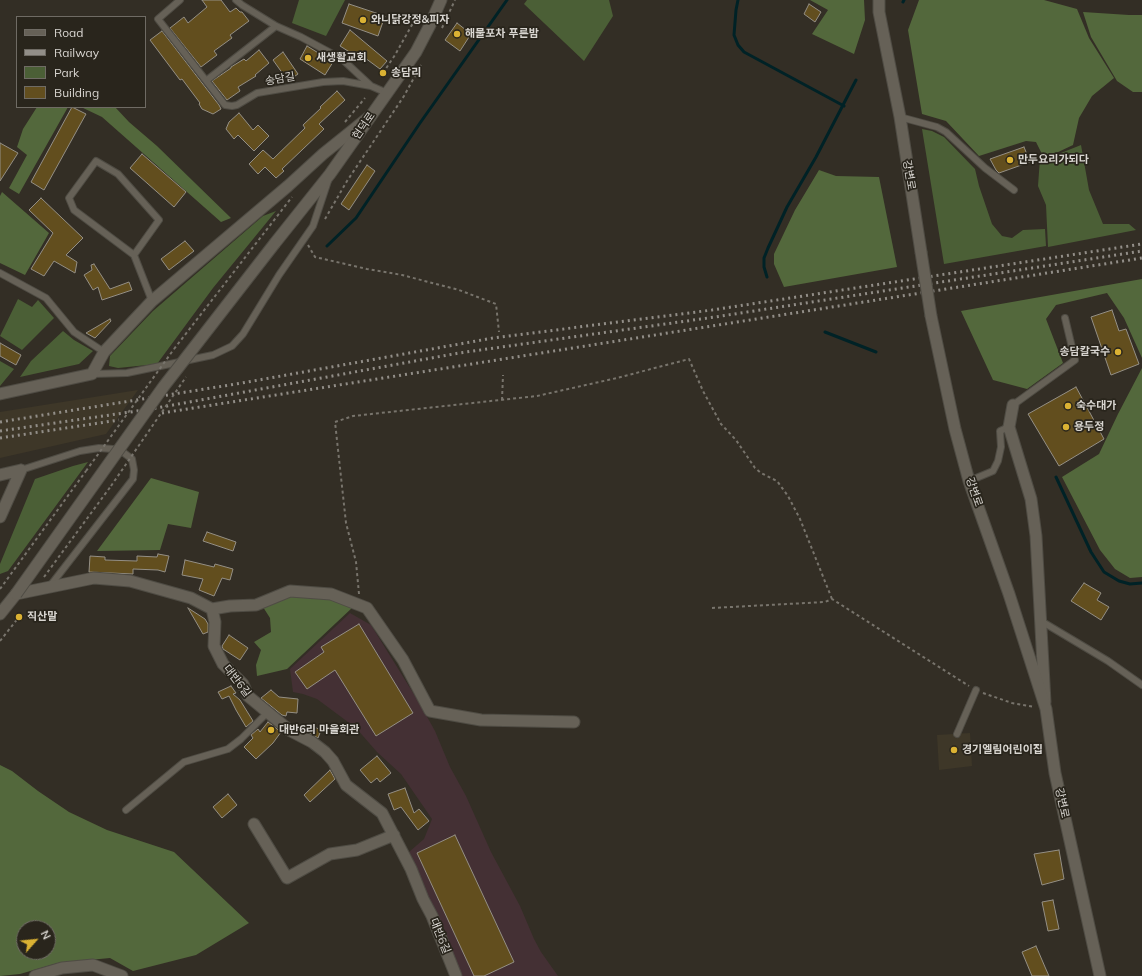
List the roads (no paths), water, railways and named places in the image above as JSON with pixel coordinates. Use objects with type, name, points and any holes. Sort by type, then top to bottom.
[{"type":"street","name":"현덕로","points":[[16,594],[164,386],[330,174],[416,52],[441,0]]},
{"type":"street","name":"강변로","points":[[878,0],[879,12],[900,117],[931,316],[955,429],[970,481],[1009,594],[1046,709],[1055,773],[1100,976]]},
{"type":"street","points":[[0,394],[92,374],[104,352],[152,301],[374,112]]},
{"type":"street","points":[[1013,405],[1009,427],[1031,499],[1036,536],[1046,709]]},
{"type":"street","points":[[0,475],[21,470]]},
{"type":"street","points":[[0,517],[21,470]]},
{"type":"street","points":[[0,614],[16,594],[46,583],[94,578],[130,581],[192,598],[212,609],[230,606],[256,605],[290,590],[331,594],[367,608],[403,660],[430,710],[481,720],[574,722]]},
{"type":"street","name":"대반6길","points":[[212,609],[215,622],[214,646],[224,664],[243,684],[248,696],[289,730],[312,742],[325,752],[333,761],[346,785],[382,813],[411,869],[456,976]]},
{"type":"street","points":[[254,824],[287,878],[330,854],[357,850],[394,835]]},
{"type":"street","points":[[35,976],[62,968],[93,965],[122,976]]},
{"type":"lane","name":"송담길","points":[[180,0],[158,19],[226,105],[238,105],[256,93],[322,82],[343,81],[371,86],[387,93]]},
{"type":"lane","name":"송담길","points":[[236,0],[276,26],[301,37],[342,59],[371,86]]},
{"type":"lane","points":[[207,80],[276,26]]},
{"type":"lane","points":[[900,117],[938,127],[946,132],[985,168],[1014,190]]},
{"type":"lane","points":[[134,255],[159,220],[118,174],[96,161],[69,198],[74,210],[134,255],[152,301]]},
{"type":"lane","points":[[92,374],[127,373],[213,355],[232,346],[243,334],[279,275],[313,226],[330,174]]},
{"type":"lane","points":[[0,273],[46,298],[74,332],[104,352]]},
{"type":"lane","points":[[1013,405],[1075,360],[1065,318]]},
{"type":"lane","points":[[970,481],[993,471],[998,461],[1000,431],[1009,427]]},
{"type":"lane","points":[[21,470],[80,451],[99,448],[113,449],[124,453],[132,459],[134,470],[133,479],[46,583]]},
{"type":"lane","points":[[1041,621],[1108,661],[1142,685]]},
{"type":"lane","points":[[957,734],[976,690]]},
{"type":"lane","points":[[126,810],[184,762],[228,749],[241,739],[267,713]]},
{"type":"waterway","points":[[327,246],[356,218],[420,123],[507,0]]},
{"type":"waterway","points":[[738,0],[734,35],[738,45],[744,52],[844,106]]},
{"type":"waterway","points":[[767,277],[764,267],[764,258],[768,248],[787,207],[816,157],[856,80]]},
{"type":"waterway","points":[[825,332],[876,352]]},
{"type":"waterway","points":[[1056,477],[1091,552],[1104,572],[1119,581],[1130,584],[1142,583]]},
{"type":"railway","points":[[0,422],[242,383],[493,338],[712,310],[1142,244]]},
{"type":"railway","points":[[0,431],[151,409],[459,353],[715,317],[1142,251]]},
{"type":"railway","points":[[162,413],[1142,258]]},
{"type":"railway","points":[[0,438],[119,420]]},
{"type":"place","name":"와니닭강정&피자","points":[[363,20]]},
{"type":"place","name":"해물포차 푸른밤","points":[[457,34]]},
{"type":"place","name":"새생활교회","points":[[308,58]]},
{"type":"place","name":"송담리","points":[[383,73]]},
{"type":"place","name":"만두요리가되다","points":[[1010,160]]},
{"type":"place","name":"송담칼국수","points":[[1118,352]]},
{"type":"place","name":"숙수대가","points":[[1068,406]]},
{"type":"place","name":"용두정","points":[[1066,427]]},
{"type":"place","name":"직산말","points":[[19,617]]},
{"type":"place","name":"대반6리 마을회관","points":[[271,730]]},
{"type":"place","name":"경기엘림어린이집","points":[[954,750]]}]
